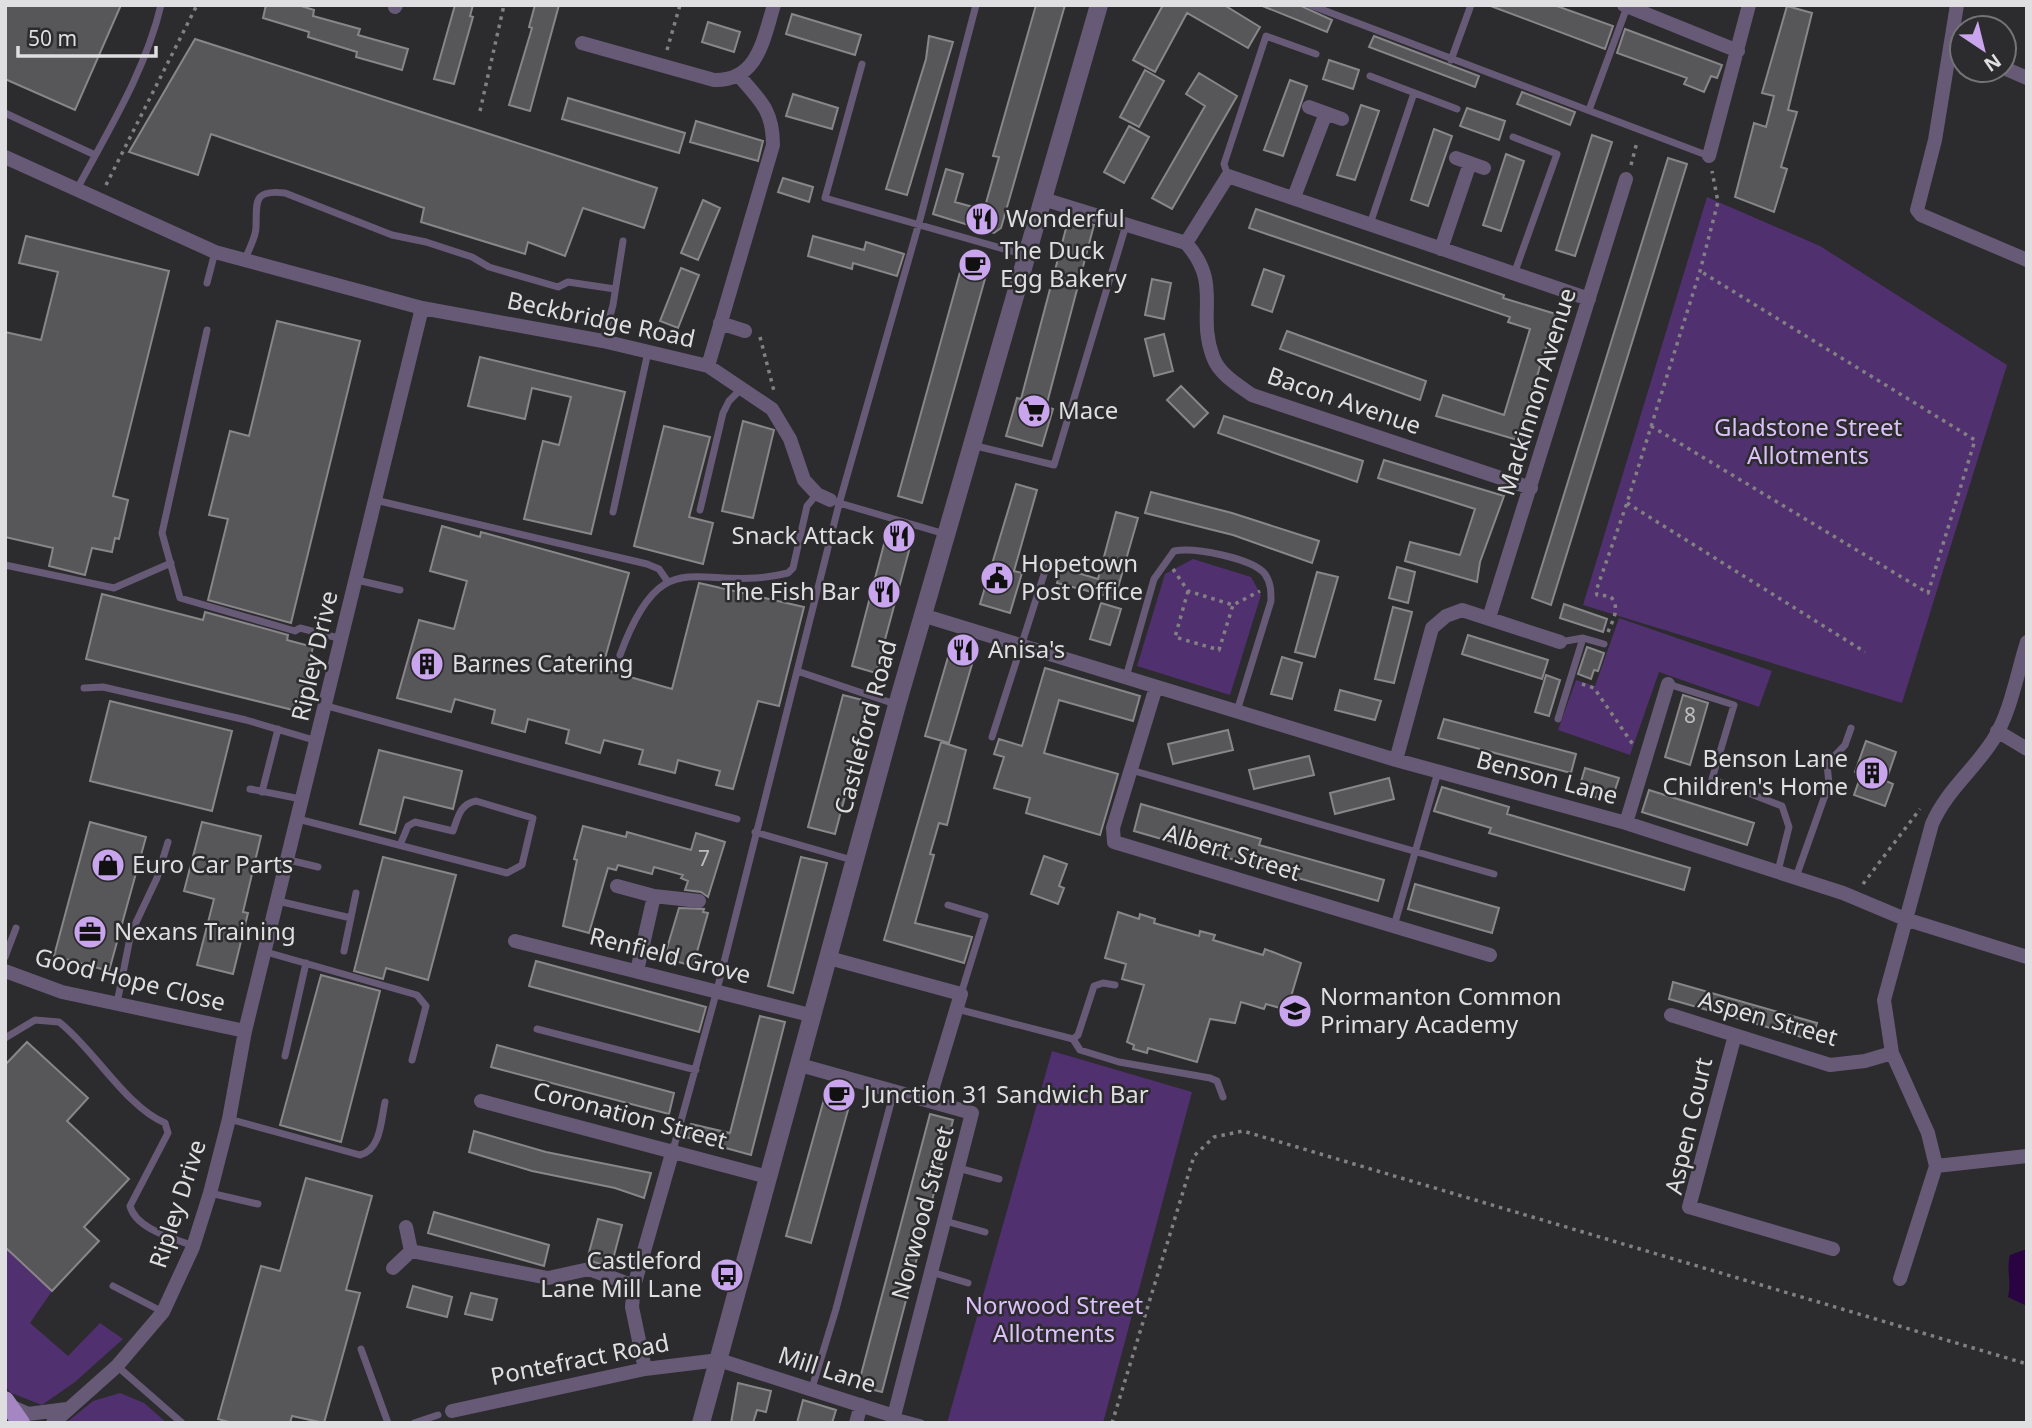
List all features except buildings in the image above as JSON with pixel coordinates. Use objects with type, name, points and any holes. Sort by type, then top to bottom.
[{"type":"main road","points":[[8,1403],[21,1423]]},
{"type":"street","points":[[582,43],[714,80],[739,76],[750,69],[759,54],[774,5]]},
{"type":"street","name":"Castleford Road","points":[[701,1423],[922,615],[1029,256],[1099,5]]},
{"type":"street","points":[[1709,156],[1749,5]]},
{"type":"street","points":[[1626,6],[1738,51]]},
{"type":"street","points":[[708,366],[773,145],[773,121],[739,76]]},
{"type":"street","points":[[1949,84],[1917,210],[1928,218],[2027,260]]},
{"type":"street","points":[[1309,107],[1342,119]]},
{"type":"street","points":[[1294,197],[1326,113]]},
{"type":"street","points":[[5,157],[215,252],[422,308]]},
{"type":"street","points":[[1441,249],[1477,166],[1456,158]]},
{"type":"street","points":[[1043,199],[1186,243],[1228,176],[1589,299]]},
{"type":"street","name":"Mackinnon Avenue","points":[[1489,618],[1626,179]]},
{"type":"street","name":"Bacon Avenue","points":[[1186,243],[1207,274],[1207,313],[1213,359],[1229,379],[1252,395],[1531,488]]},
{"type":"street","name":"Beckbridge Road","points":[[422,308],[603,341],[708,366],[772,409],[782,424],[804,480],[829,499]]},
{"type":"street","name":"Ripley Drive","points":[[53,1423],[117,1366],[163,1312],[193,1247],[229,1119],[245,1031],[304,800],[422,308]]},
{"type":"street","points":[[720,323],[745,331]]},
{"type":"street","points":[[1396,760],[1432,628],[1446,616],[1462,610],[1560,642]]},
{"type":"street","name":"Benson Lane","points":[[922,615],[1396,760],[1626,823],[1850,895],[1905,919],[2027,957]]},
{"type":"street","points":[[1899,1279],[1936,1166],[1928,1133],[1892,1053],[1884,1000],[1905,919],[1940,805],[1997,731],[2027,642]]},
{"type":"street","points":[[1626,823],[1668,684]]},
{"type":"street","name":"Albert Street","points":[[1156,687],[1113,828],[1114,842],[1490,955]]},
{"type":"street","points":[[1997,731],[2027,749]]},
{"type":"street","points":[[617,886],[654,896],[699,901]]},
{"type":"street","points":[[637,971],[654,896]]},
{"type":"street","name":"Renfield Grove","points":[[515,941],[814,1016]]},
{"type":"street","points":[[829,958],[961,994],[929,1100]]},
{"type":"street","name":"Good Hope Close","points":[[5,971],[62,992],[245,1031]]},
{"type":"street","name":"Aspen Street","points":[[1671,1015],[1830,1065],[1865,1061],[1892,1053]]},
{"type":"street","name":"Aspen Court","points":[[1735,1035],[1689,1207],[1833,1249]]},
{"type":"street","name":"Norwood Street","points":[[800,1065],[972,1113],[894,1416]]},
{"type":"street","name":"Coronation Street","points":[[481,1101],[768,1177]]},
{"type":"street","points":[[645,1369],[632,1307],[634,1286],[673,1150]]},
{"type":"street","points":[[1936,1166],[2027,1156]]},
{"type":"street","points":[[406,1227],[411,1251]]},
{"type":"street","points":[[411,1251],[548,1278],[589,1269],[634,1286]]},
{"type":"street","points":[[393,1268],[411,1251]]},
{"type":"street","name":"Mill Lane","points":[[719,1360],[894,1416]]},
{"type":"street","name":"Pontefract Road","points":[[445,1413],[645,1369],[719,1360]]},
{"type":"street","points":[[8,1403],[21,1412],[41,1415],[72,1408]]},
{"type":"street","points":[[856,1423],[861,1405]]},
{"type":"lane","points":[[77,189],[136,79],[154,35],[162,5]]},
{"type":"lane","points":[[673,1150],[717,990],[797,671],[829,499],[919,223],[976,5]]},
{"type":"lane","points":[[1311,5],[1328,8],[1451,60],[1709,156]]},
{"type":"lane","points":[[1451,60],[1471,5]]},
{"type":"lane","points":[[1589,110],[1626,6]]},
{"type":"lane","points":[[1228,176],[1224,164],[1266,36],[1316,54]]},
{"type":"lane","points":[[862,64],[825,198],[1029,256]]},
{"type":"lane","points":[[1370,76],[1457,109]]},
{"type":"lane","points":[[1370,224],[1414,93]]},
{"type":"lane","points":[[5,113],[95,155]]},
{"type":"lane","points":[[1513,137],[1557,154],[1514,275]]},
{"type":"lane","points":[[244,261],[256,229],[256,202],[261,195],[271,191],[285,193],[392,235],[426,242],[472,257],[489,268],[558,287],[568,282],[615,289]]},
{"type":"lane","points":[[972,446],[1054,465],[1126,225]]},
{"type":"lane","points":[[603,341],[623,241]]},
{"type":"lane","points":[[207,283],[215,252]]},
{"type":"lane","points":[[207,330],[162,533],[180,598],[295,631],[300,628],[343,639]]},
{"type":"lane","points":[[613,512],[648,352]]},
{"type":"lane","points":[[699,510],[723,413],[729,401],[741,388]]},
{"type":"lane","points":[[620,655],[634,616],[647,598],[668,582],[692,575],[716,577],[788,573],[793,568],[807,506],[829,499],[946,534]]},
{"type":"lane","points":[[375,500],[647,564],[659,569],[668,582]]},
{"type":"lane","points":[[1126,678],[1154,579],[1174,551],[1189,548],[1251,565],[1264,573],[1271,585],[1271,601],[1237,712]]},
{"type":"lane","points":[[5,565],[114,588],[171,563]]},
{"type":"lane","points":[[992,737],[1046,568]]},
{"type":"lane","points":[[357,579],[400,590]]},
{"type":"lane","points":[[1560,642],[1583,638],[1604,644]]},
{"type":"lane","points":[[1558,719],[1583,638]]},
{"type":"lane","points":[[797,671],[897,705]]},
{"type":"lane","points":[[1668,684],[1734,705],[1712,779],[1782,806],[1789,827],[1778,871]]},
{"type":"lane","points":[[84,688],[103,687],[318,741]]},
{"type":"lane","points":[[327,706],[737,819]]},
{"type":"lane","points":[[262,792],[278,729]]},
{"type":"lane","points":[[1796,877],[1829,784],[1827,764],[1846,745],[1851,729]]},
{"type":"lane","points":[[1131,769],[1494,874]]},
{"type":"lane","points":[[1394,926],[1438,772]]},
{"type":"lane","points":[[250,789],[304,800]]},
{"type":"lane","points":[[298,819],[508,873],[514,872],[522,865],[533,818],[476,802],[468,803],[462,808],[453,831],[415,822],[408,826],[400,845]]},
{"type":"lane","points":[[755,832],[855,861]]},
{"type":"lane","points":[[117,1003],[131,933],[157,878],[168,842]]},
{"type":"lane","points":[[289,860],[318,867]]},
{"type":"lane","points":[[344,951],[356,893]]},
{"type":"lane","points":[[278,901],[351,918]]},
{"type":"lane","points":[[948,905],[985,916],[961,994]]},
{"type":"lane","points":[[5,957],[16,928]]},
{"type":"lane","points":[[266,952],[417,995],[423,1000],[425,1017],[412,1060]]},
{"type":"lane","points":[[285,1056],[306,963]]},
{"type":"lane","points":[[1073,1039],[1078,1035],[1094,986],[1103,983],[1115,985]]},
{"type":"lane","points":[[956,1009],[1073,1039],[1080,1050],[1119,1062],[1210,1078],[1217,1081],[1223,1097]]},
{"type":"lane","points":[[5,1038],[35,1020],[59,1021],[120,1086],[157,1120],[165,1123],[168,1133],[130,1206],[132,1213],[144,1224],[193,1247]]},
{"type":"lane","points":[[537,1029],[696,1070]]},
{"type":"lane","points":[[812,1388],[836,1309],[894,1090]]},
{"type":"lane","points":[[229,1119],[360,1155],[372,1150],[376,1142],[385,1102]]},
{"type":"lane","points":[[958,1168],[999,1179]]},
{"type":"lane","points":[[210,1193],[258,1204]]},
{"type":"lane","points":[[944,1220],[985,1232]]},
{"type":"lane","points":[[931,1272],[968,1283]]},
{"type":"lane","points":[[113,1286],[163,1312]]},
{"type":"lane","points":[[361,1349],[388,1423]]},
{"type":"lane","points":[[117,1366],[182,1423]]},
{"type":"lane","name":"Pontefract Road","points":[[414,1423],[445,1413]]},
{"type":"lane","name":"Mill Lane","points":[[894,1416],[921,1423]]},
{"type":"path","points":[[98,200],[197,5]]},
{"type":"path","points":[[480,111],[504,5]]},
{"type":"path","points":[[663,66],[681,5]]},
{"type":"path","points":[[1626,179],[1641,130]]},
{"type":"path","points":[[1604,644],[1616,606],[1611,596],[1597,595],[1597,584],[1627,503],[1700,271],[1718,202],[1709,156]]},
{"type":"path","points":[[1651,426],[1928,593],[1975,440],[1700,271]]},
{"type":"path","points":[[745,331],[760,337],[782,424]]},
{"type":"path","points":[[1627,503],[1865,652]]},
{"type":"path","points":[[1166,559],[1188,591],[1233,605]]},
{"type":"path","points":[[1188,591],[1174,637],[1219,650],[1233,605],[1271,585]]},
{"type":"path","points":[[1570,680],[1594,688],[1644,762]]},
{"type":"path","points":[[1850,895],[1924,803]]},
{"type":"path","points":[[1112,1423],[1194,1156],[1214,1137],[1243,1131],[2027,1364]]},
{"type":"green space","name":"Gladstone Street Allotments","points":[[1707,197],[1820,246],[2007,365],[1902,703],[1583,605]]},
{"type":"green space","points":[[1193,559],[1251,577],[1261,595],[1230,695],[1137,666],[1165,574]]},
{"type":"green space","points":[[1619,618],[1772,671],[1759,707],[1659,672],[1630,755],[1558,730],[1576,680],[1595,686]]},
{"type":"green space","name":"Norwood Street Allotments","points":[[1052,1051],[1192,1092],[1103,1423],[947,1423]]},
{"type":"green space","points":[[5,1247],[52,1291],[30,1323],[68,1356],[100,1323],[123,1339],[75,1382],[42,1405],[11,1393],[5,1386]]},
{"type":"green space","points":[[120,1393],[144,1403],[167,1423],[66,1423],[93,1401]]},
{"type":"shaded area","points":[[2027,1249],[2027,1306],[2008,1297],[2010,1255]]},
{"type":"place","name":"Wonderful","points":[[982,219]]},
{"type":"place","name":"The Duck Egg Bakery","points":[[975,265]]},
{"type":"place","name":"Mace","points":[[1034,411]]},
{"type":"place","name":"Snack Attack","points":[[899,536]]},
{"type":"place","name":"Hopetown Post Office","points":[[997,578]]},
{"type":"place","name":"The Fish Bar","points":[[884,592]]},
{"type":"place","name":"Anisa's","points":[[963,650]]},
{"type":"place","name":"Barnes Catering","points":[[427,664]]},
{"type":"place","name":"Benson Lane Children's Home","points":[[1872,773]]},
{"type":"place","name":"Euro Car Parts","points":[[108,865]]},
{"type":"place","name":"Nexans Training","points":[[90,932]]},
{"type":"place","name":"Normanton Common Primary Academy","points":[[1295,1011]]},
{"type":"place","name":"Junction 31 Sandwich Bar","points":[[839,1095]]},
{"type":"place","name":"Castleford Lane Mill Lane","points":[[727,1275]]}]
